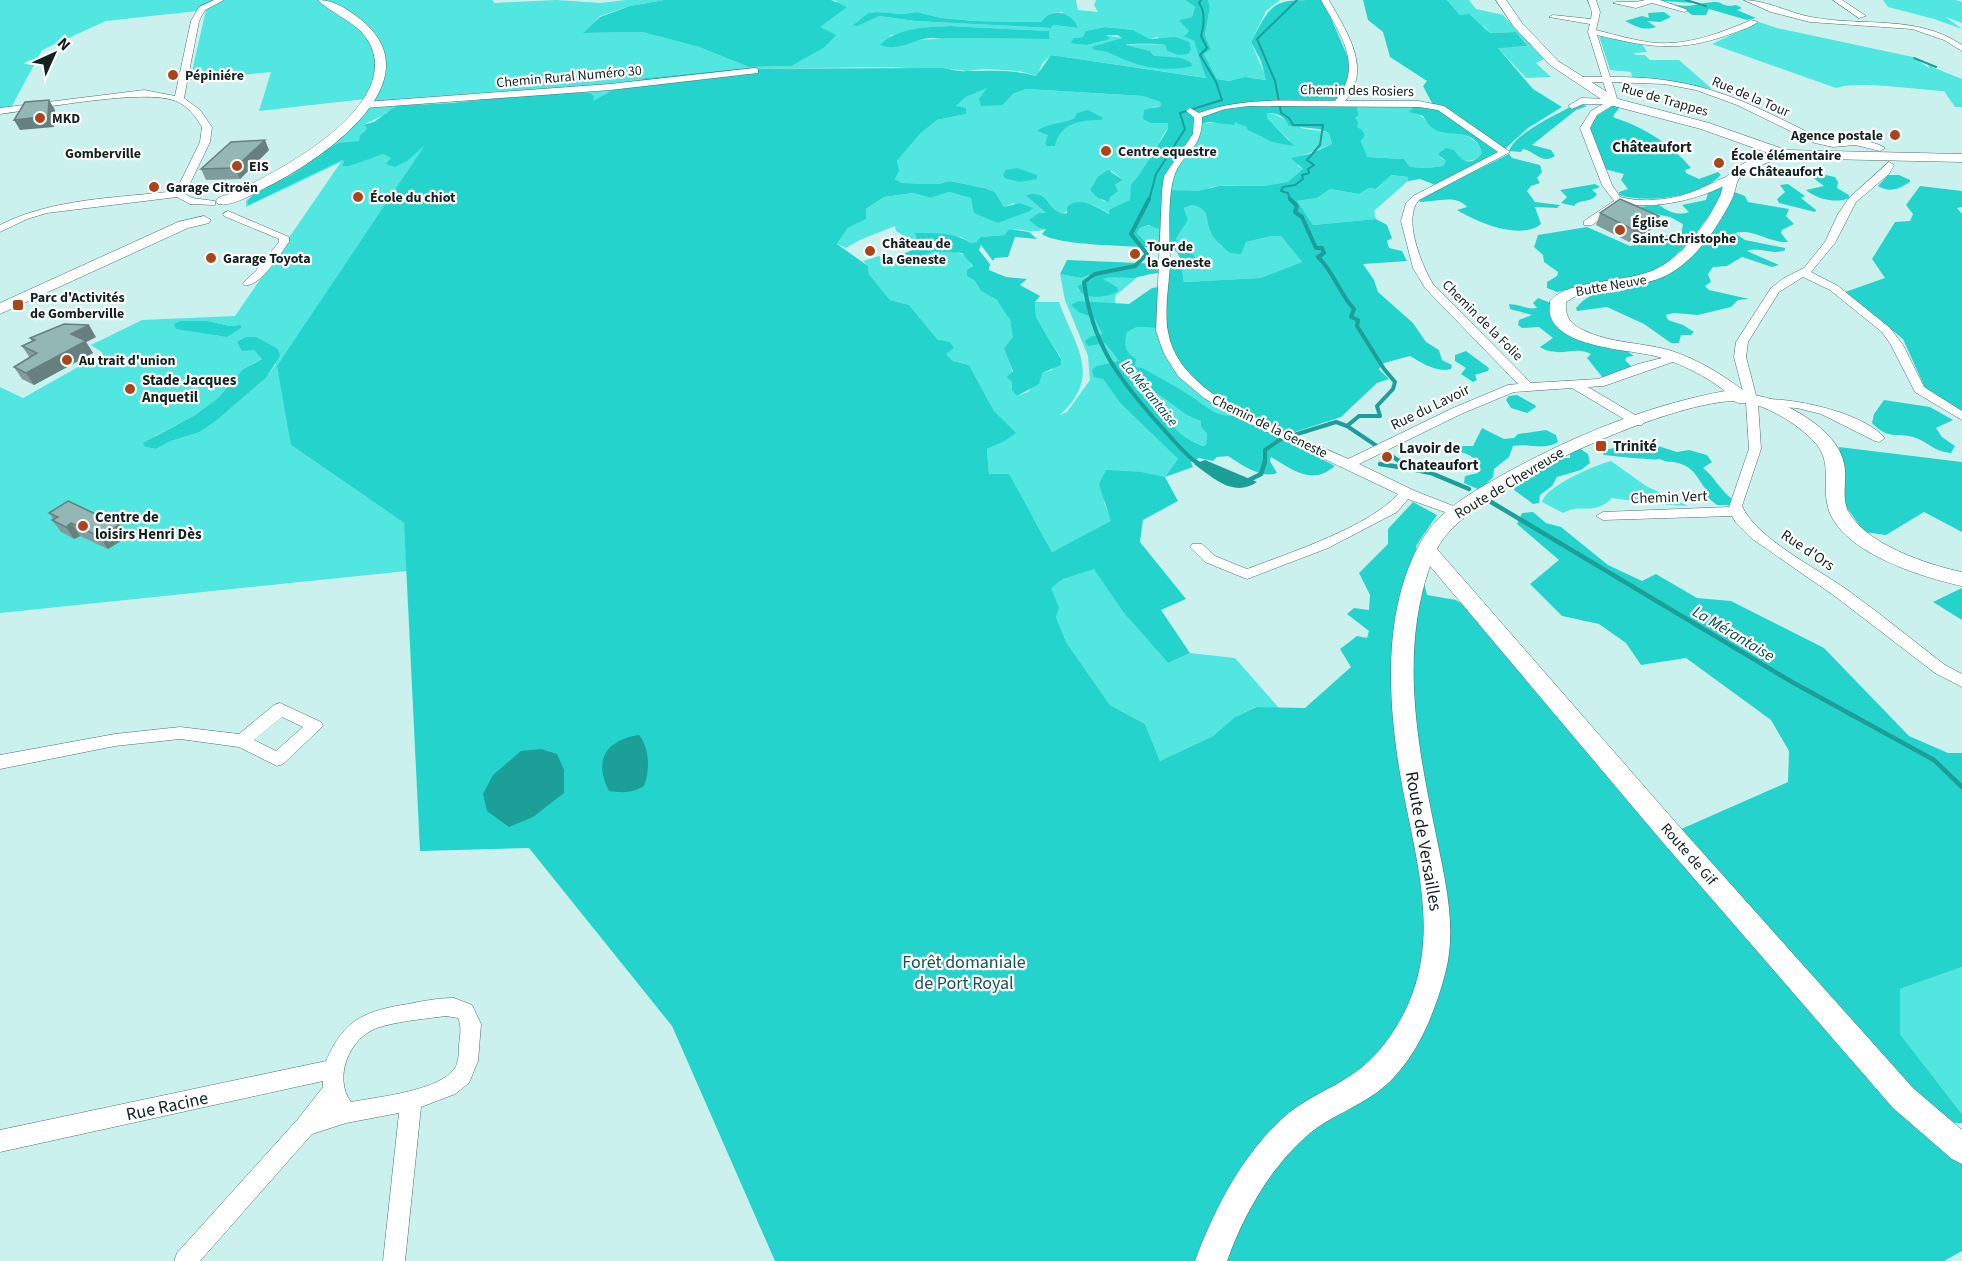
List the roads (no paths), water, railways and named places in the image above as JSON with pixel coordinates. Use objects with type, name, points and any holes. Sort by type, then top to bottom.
[{"type":"main road","points":[[0,309],[193,214],[224,206],[250,193],[294,168],[345,128],[365,105],[379,77],[379,52],[363,27],[323,0]]},
{"type":"main road","name":"Rue de Trappes","points":[[1501,0],[1537,46],[1554,63],[1614,102],[1705,126],[1784,154]]},
{"type":"main road","points":[[1732,178],[1758,161],[1784,154],[1962,158]]},
{"type":"main road","points":[[1946,158],[1962,166]]},
{"type":"main road","name":"Butte Neuve","points":[[1732,178],[1728,192],[1703,234],[1666,272],[1646,280],[1568,293],[1558,301],[1556,306],[1565,324],[1590,339],[1678,358],[1752,399]]},
{"type":"main road","points":[[193,214],[224,206]]},
{"type":"main road","name":"Route de Chevreuse","points":[[1404,730],[1402,670],[1411,597],[1426,549],[1445,522],[1456,512],[1545,458],[1575,444],[1711,399],[1752,399]]},
{"type":"main road","points":[[1752,399],[1810,428],[1828,447],[1835,462],[1835,496],[1838,510],[1854,530],[1871,543],[1906,561],[1962,579]]},
{"type":"main road","name":"Route de Gif","points":[[1426,549],[1668,831],[1903,1098],[1962,1149]]},
{"type":"main road","name":"Route de Versailles","points":[[1211,1261],[1229,1213],[1291,1130],[1322,1106],[1357,1089],[1380,1073],[1408,1032],[1427,989],[1437,952],[1438,909],[1404,730]]},
{"type":"street","points":[[180,95],[183,69],[195,21],[202,9],[220,0]]},
{"type":"street","points":[[1325,0],[1342,32],[1354,65],[1351,87],[1339,102]]},
{"type":"street","points":[[1592,0],[1596,12],[1592,32],[1614,102]]},
{"type":"street","points":[[1606,0],[1636,6],[1652,0],[1684,10]]},
{"type":"street","points":[[1666,5],[1679,0]]},
{"type":"street","points":[[1748,0],[1815,20],[1915,28],[1951,41],[1962,49]]},
{"type":"street","points":[[1837,0],[1862,15]]},
{"type":"street","points":[[1596,12],[1617,3]]},
{"type":"street","points":[[1779,10],[1787,6]]},
{"type":"street","points":[[1552,17],[1593,22]]},
{"type":"street","points":[[1592,32],[1655,45],[1713,39],[1754,22]]},
{"type":"street","name":"Chemin Rural Numéro 30","points":[[365,105],[610,87],[755,71]]},
{"type":"street","name":"Rue de la Tour","points":[[1579,80],[1630,79],[1691,87],[1712,92],[1824,143],[1855,142],[1880,148]]},
{"type":"street","points":[[0,111],[144,93],[180,95],[203,119],[207,127],[207,134],[180,194]]},
{"type":"street","points":[[1572,106],[1581,101],[1614,102]]},
{"type":"street","name":"Chemin des Rosiers","points":[[1194,114],[1232,106],[1278,103],[1339,102],[1434,106],[1505,152]]},
{"type":"street","points":[[1614,102],[1594,113],[1585,128],[1607,185],[1619,200]]},
{"type":"street","name":"Chemin de la Geneste","points":[[1194,114],[1198,134],[1169,176],[1167,191],[1162,331],[1174,363],[1196,386],[1225,405],[1407,492],[1456,512]]},
{"type":"street","name":"Chemin de la Folie","points":[[1505,152],[1416,198],[1411,203],[1406,221],[1413,255],[1429,286],[1527,386]]},
{"type":"street","points":[[1737,511],[1736,497],[1755,449],[1752,399],[1740,357],[1742,342],[1780,285],[1804,273],[1830,243],[1852,200],[1886,172],[1888,165]]},
{"type":"street","points":[[1588,223],[1619,200],[1639,202],[1676,199],[1698,194],[1732,178]]},
{"type":"street","points":[[180,194],[193,214]]},
{"type":"street","points":[[0,229],[23,217],[46,210],[180,194]]},
{"type":"street","points":[[224,206],[284,237],[284,242],[261,273],[248,283]]},
{"type":"street","points":[[0,216],[23,217]]},
{"type":"street","points":[[1804,273],[1834,288],[1886,330],[1897,345],[1919,389],[1962,416]]},
{"type":"street","name":"Rue du Lavoir","points":[[1348,464],[1512,387],[1600,383],[1642,367],[1678,358]]},
{"type":"street","points":[[1575,385],[1638,422]]},
{"type":"street","points":[[1752,399],[1814,407],[1850,421],[1879,438]]},
{"type":"street","points":[[1197,547],[1210,559],[1247,574],[1323,545],[1392,509],[1407,492]]},
{"type":"street","name":"Chemin Vert","points":[[1603,516],[1737,511]]},
{"type":"street","name":"Rue d'Ors","points":[[1737,511],[1747,527],[1756,535],[1841,593],[1940,669],[1962,681]]},
{"type":"street","points":[[0,762],[115,740],[180,733],[242,741]]},
{"type":"street","points":[[305,1126],[346,1113],[411,1101],[448,1087],[462,1076],[468,1061],[471,1024],[465,1011],[450,1006],[371,1020],[352,1035],[338,1054],[332,1092],[346,1113]]},
{"type":"street","name":"Rue Racine","points":[[0,1141],[334,1069]]},
{"type":"street","points":[[185,1261],[305,1126],[332,1092]]},
{"type":"street","points":[[394,1261],[411,1101]]},
{"type":"waterway","name":"La Mérantaise","points":[[1149,200],[1156,174],[1185,129],[1180,113],[1222,100],[1216,82],[1200,55],[1207,48],[1201,36],[1204,19],[1199,3],[1201,0]]},
{"type":"waterway","name":"La Mérantaise","points":[[1290,200],[1288,193],[1281,191],[1283,187],[1295,185],[1303,179],[1302,175],[1309,173],[1308,169],[1314,165],[1307,160],[1320,145],[1323,125],[1293,125],[1289,118],[1281,113],[1275,81],[1257,39],[1297,0]]},
{"type":"waterway","points":[[1686,0],[1706,6]]},
{"type":"waterway","points":[[1914,58],[1936,67]]},
{"type":"waterway","name":"La Mérantaise","points":[[1149,199],[1131,234],[1147,254],[1135,266],[1095,274],[1084,282],[1093,323],[1100,342],[1119,375],[1181,449],[1197,463]]},
{"type":"waterway","name":"La Mérantaise","points":[[1290,199],[1297,206],[1295,212],[1302,217],[1316,248],[1322,248],[1324,253],[1318,257],[1354,309],[1351,317],[1358,320],[1357,326],[1384,369],[1395,382],[1393,389],[1377,406],[1380,416],[1359,416],[1347,426]]},
{"type":"waterway","name":"La Mérantaise","points":[[1265,461],[1265,450],[1281,439],[1336,422],[1347,426]]},
{"type":"waterway","name":"La Mérantaise","points":[[1347,426],[1401,463]]},
{"type":"waterway","name":"La Mérantaise","points":[[1195,461],[1201,465]]},
{"type":"waterway","name":"La Mérantaise","points":[[1247,481],[1261,474],[1265,461]]},
{"type":"waterway","name":"La Mérantaise","points":[[1401,463],[1406,468]]},
{"type":"waterway","points":[[1380,464],[1406,468]]},
{"type":"waterway","name":"La Mérantaise","points":[[1406,468],[1431,473],[1469,489]]},
{"type":"waterway","name":"La Mérantaise","points":[[1491,502],[1792,682],[1934,760],[1962,787]]},
{"type":"place","name":"Pépiniére","points":[[173,75]]},
{"type":"place","name":"MKD","points":[[40,118]]},
{"type":"place","name":"Agence postale","points":[[1895,135]]},
{"type":"place","name":"Centre equestre","points":[[1106,151]]},
{"type":"place","name":"École élémentaire de Châteaufort","points":[[1719,163]]},
{"type":"place","name":"EIS","points":[[237,166]]},
{"type":"place","name":"Garage Citroën","points":[[154,187]]},
{"type":"place","name":"École du chiot","points":[[358,197]]},
{"type":"place","name":"Église Saint-Christophe","points":[[1620,230]]},
{"type":"place","name":"Château de la Geneste","points":[[870,251]]},
{"type":"place","name":"Tour de la Geneste","points":[[1135,254]]},
{"type":"place","name":"Garage Toyota","points":[[211,258]]},
{"type":"place","name":"Parc d'Activités de Gomberville","points":[[18,305]]},
{"type":"place","name":"Au trait d'union","points":[[67,360]]},
{"type":"place","name":"Stade Jacques Anquetil","points":[[130,389]]},
{"type":"place","name":"Trinité","points":[[1601,446]]},
{"type":"place","name":"Lavoir de Chateaufort","points":[[1387,457]]},
{"type":"place","name":"Centre de loisirs Henri Dès","points":[[83,526]]},
{"type":"district","name":"Châteaufort","points":[[1652,147]]},
{"type":"district","name":"Gomberville","points":[[103,153]]},
{"type":"park label","name":"Forêt domaniale de Port Royal","points":[[964,972]]}]
